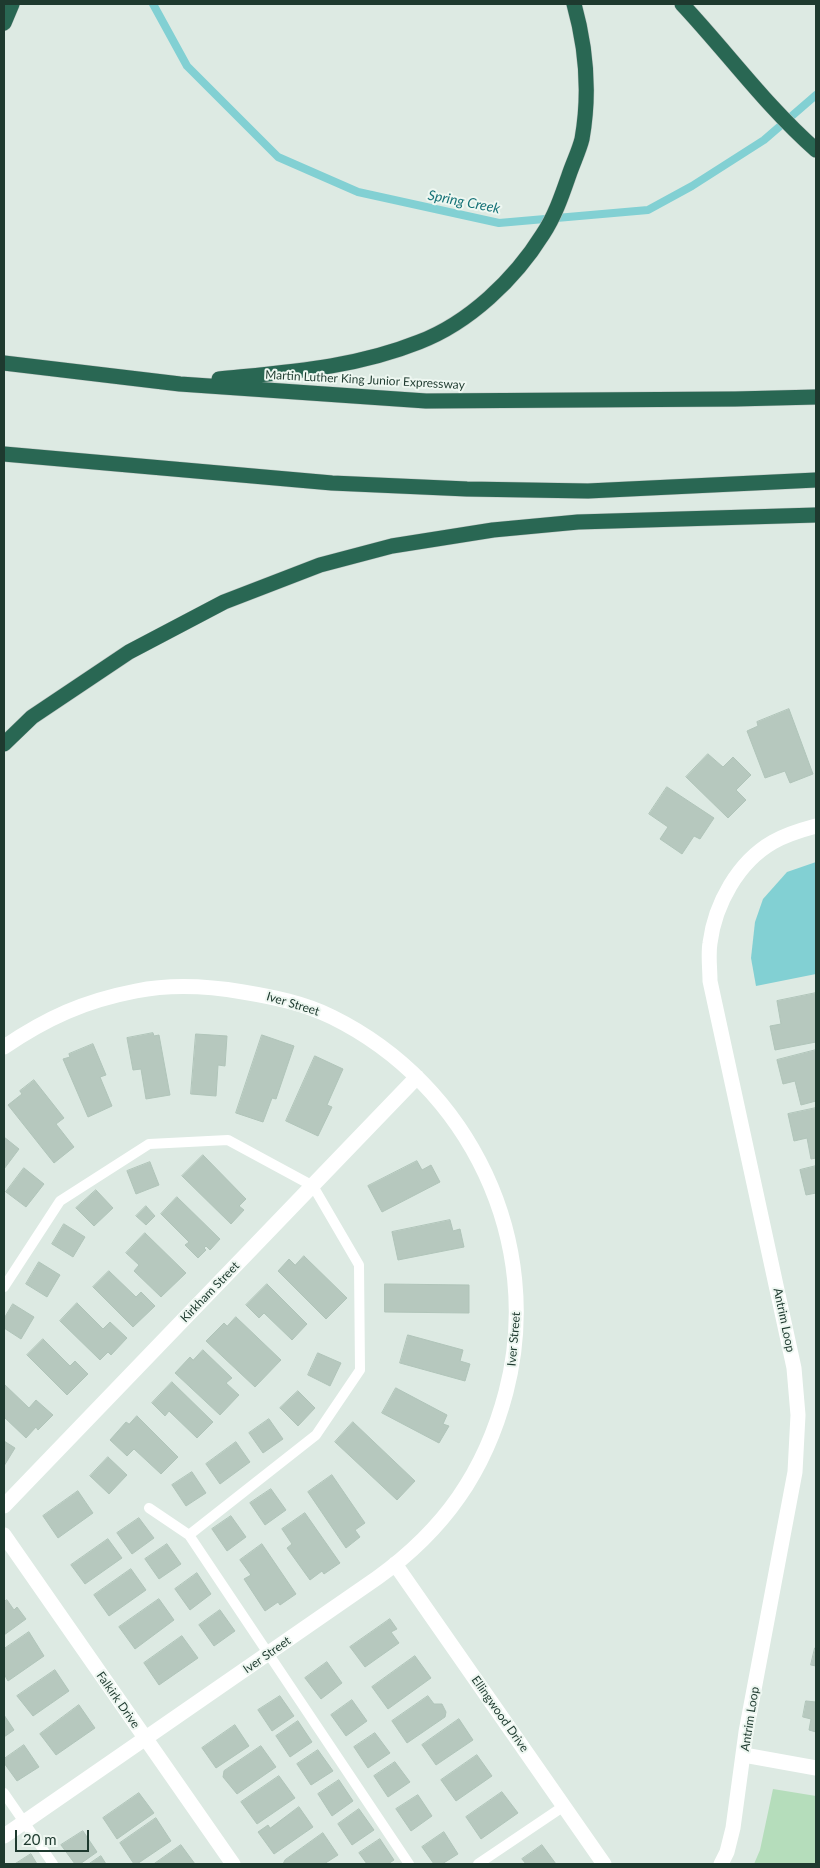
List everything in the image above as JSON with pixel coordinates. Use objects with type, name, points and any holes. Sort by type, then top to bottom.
[{"type":"highway","points":[[4,23],[12,4]]},
{"type":"highway","points":[[180,384],[334,366],[364,360],[420,342],[447,330],[504,283],[528,256],[544,233],[559,202],[581,141],[585,111],[586,72],[581,29],[574,4]]},
{"type":"highway","points":[[682,4],[755,88],[816,150]]},
{"type":"highway","name":"Martin Luther King Junior Expressway","points":[[4,363],[180,384],[426,401],[735,400],[816,397]]},
{"type":"highway","points":[[4,454],[332,483],[467,490],[588,491],[816,480]]},
{"type":"highway","points":[[4,744],[32,717],[129,652],[224,602],[320,565],[392,546],[493,530],[578,522],[816,515]]},
{"type":"street","name":"Antrim Loop","points":[[721,1864],[727,1852],[733,1828],[746,1732],[795,1472],[798,1414],[794,1368],[710,981],[709,944],[715,915],[746,863],[772,843],[794,832],[816,826]]},
{"type":"street","name":"Iver Street","points":[[4,1047],[37,1025],[67,1011],[102,999],[138,991],[182,987],[219,988],[294,1002],[330,1016],[358,1030],[390,1053],[443,1106],[468,1138],[497,1197],[508,1234],[517,1302],[516,1340],[511,1374],[502,1409],[490,1441],[471,1478],[452,1508],[425,1537],[395,1564],[269,1654],[4,1836]]},
{"type":"street","name":"Kirkham Street","points":[[4,1506],[417,1078]]},
{"type":"street","name":"Falkirk Drive","points":[[4,1535],[232,1864]]},
{"type":"street","name":"Ellingwood Drive","points":[[395,1564],[604,1864]]},
{"type":"street","points":[[744,1755],[816,1768]]},
{"type":"lane","points":[[4,1287],[60,1201],[149,1144],[228,1140],[312,1186],[359,1265],[360,1370],[316,1435],[189,1535]]},
{"type":"lane","points":[[149,1508],[189,1535],[409,1864]]},
{"type":"lane","points":[[4,1793],[53,1864]]},
{"type":"lane","points":[[478,1864],[564,1806]]},
{"type":"green space","points":[[773,1789],[816,1796],[816,1864],[754,1864],[760,1850]]},
{"type":"water","points":[[816,862],[816,974],[756,986],[751,958],[755,922],[763,899],[787,872]]},
{"type":"building","points":[[789,709],[813,774],[790,783],[785,771],[765,778],[747,731],[758,726],[757,722]]},
{"type":"building","points":[[708,754],[723,767],[733,757],[751,775],[736,790],[746,800],[728,818],[686,777]]},
{"type":"building","points":[[667,787],[714,818],[700,839],[694,836],[682,854],[660,839],[668,827],[649,814]]},
{"type":"building","points":[[816,993],[816,1042],[775,1050],[770,1026],[781,1024],[777,1001]]},
{"type":"building","points":[[153,1033],[154,1036],[159,1035],[170,1095],[146,1099],[141,1069],[133,1070],[127,1038]]},
{"type":"building","points":[[196,1034],[227,1036],[225,1066],[218,1065],[216,1096],[191,1094]]},
{"type":"building","points":[[262,1035],[294,1046],[276,1099],[272,1098],[263,1122],[236,1113]]},
{"type":"building","points":[[93,1044],[106,1075],[100,1077],[112,1106],[88,1117],[63,1059],[70,1057],[69,1054]]},
{"type":"building","points":[[816,1050],[816,1101],[801,1105],[795,1081],[783,1084],[777,1060]]},
{"type":"building","points":[[315,1056],[343,1069],[327,1105],[332,1107],[318,1136],[286,1121]]},
{"type":"building","points":[[34,1080],[64,1118],[56,1124],[74,1147],[54,1163],[8,1105],[22,1094],[20,1091]]},
{"type":"building","points":[[816,1108],[816,1158],[811,1159],[807,1138],[794,1141],[788,1114]]},
{"type":"building","points":[[4,1137],[19,1149],[4,1169]]},
{"type":"building","points":[[203,1155],[246,1199],[239,1206],[244,1210],[231,1224],[182,1176]]},
{"type":"building","points":[[417,1161],[422,1170],[431,1165],[440,1182],[382,1212],[368,1186]]},
{"type":"building","points":[[150,1162],[159,1185],[136,1194],[127,1171]]},
{"type":"building","points":[[816,1166],[816,1193],[806,1195],[800,1170]]},
{"type":"building","points":[[24,1168],[44,1184],[26,1207],[6,1192]]},
{"type":"building","points":[[96,1190],[113,1208],[94,1226],[76,1208]]},
{"type":"building","points":[[177,1197],[220,1239],[210,1250],[206,1246],[204,1248],[206,1250],[198,1258],[185,1245],[189,1242],[161,1214]]},
{"type":"building","points":[[146,1206],[155,1216],[146,1225],[136,1216]]},
{"type":"building","points":[[450,1220],[453,1231],[460,1229],[464,1247],[398,1260],[392,1232]]},
{"type":"building","points":[[64,1224],[85,1237],[73,1257],[52,1244]]},
{"type":"building","points":[[145,1233],[186,1273],[161,1297],[134,1271],[139,1265],[126,1253]]},
{"type":"building","points":[[304,1256],[347,1298],[326,1319],[278,1271],[289,1259],[295,1265]]},
{"type":"building","points":[[39,1262],[60,1275],[47,1297],[26,1284]]},
{"type":"building","points":[[109,1271],[136,1297],[141,1292],[155,1306],[133,1327],[93,1287]]},
{"type":"building","points":[[267,1284],[307,1324],[292,1340],[264,1313],[259,1318],[246,1305]]},
{"type":"building","points":[[385,1284],[469,1285],[469,1313],[385,1312]]},
{"type":"building","points":[[77,1303],[103,1329],[110,1322],[127,1338],[111,1355],[108,1352],[100,1360],[60,1321]]},
{"type":"building","points":[[13,1304],[34,1317],[21,1339],[4,1328],[4,1319]]},
{"type":"building","points":[[236,1317],[281,1360],[255,1387],[206,1341],[224,1323],[227,1326]]},
{"type":"building","points":[[408,1335],[463,1350],[460,1361],[470,1364],[465,1381],[400,1363]]},
{"type":"building","points":[[43,1339],[70,1366],[75,1361],[88,1374],[67,1395],[27,1355]]},
{"type":"building","points":[[203,1350],[232,1378],[226,1383],[239,1395],[220,1415],[175,1373],[190,1357],[193,1360]]},
{"type":"building","points":[[318,1353],[341,1363],[330,1386],[308,1375]]},
{"type":"building","points":[[172,1382],[213,1422],[197,1438],[169,1411],[165,1416],[152,1403]]},
{"type":"building","points":[[4,1384],[29,1408],[36,1400],[53,1415],[38,1430],[36,1427],[26,1438],[4,1417]]},
{"type":"building","points":[[396,1388],[447,1415],[443,1424],[449,1426],[439,1443],[382,1413]]},
{"type":"building","points":[[298,1391],[315,1408],[298,1426],[280,1408]]},
{"type":"building","points":[[137,1416],[178,1457],[161,1474],[134,1449],[127,1456],[110,1440],[126,1422],[129,1424]]},
{"type":"building","points":[[269,1419],[283,1439],[263,1453],[249,1433]]},
{"type":"building","points":[[353,1422],[415,1481],[397,1500],[335,1442]]},
{"type":"building","points":[[4,1441],[15,1448],[4,1466]]},
{"type":"building","points":[[236,1442],[250,1462],[220,1484],[206,1464]]},
{"type":"building","points":[[108,1457],[127,1475],[109,1494],[90,1476]]},
{"type":"building","points":[[192,1472],[206,1493],[186,1506],[172,1485]]},
{"type":"building","points":[[332,1475],[365,1523],[355,1530],[360,1537],[346,1548],[308,1492]]},
{"type":"building","points":[[271,1489],[286,1510],[265,1525],[250,1503]]},
{"type":"building","points":[[78,1491],[93,1513],[58,1538],[43,1516]]},
{"type":"building","points":[[305,1513],[340,1563],[324,1574],[322,1571],[310,1580],[287,1548],[292,1544],[282,1529]]},
{"type":"building","points":[[231,1516],[246,1537],[227,1551],[212,1529]]},
{"type":"building","points":[[139,1518],[154,1538],[132,1554],[117,1533]]},
{"type":"building","points":[[108,1539],[122,1558],[85,1584],[71,1565]]},
{"type":"building","points":[[167,1544],[181,1564],[159,1579],[145,1559]]},
{"type":"building","points":[[262,1544],[296,1594],[280,1605],[278,1602],[265,1611],[244,1579],[251,1575],[240,1560]]},
{"type":"building","points":[[131,1569],[146,1590],[109,1616],[94,1595]]},
{"type":"building","points":[[197,1573],[211,1594],[190,1610],[175,1589]]},
{"type":"building","points":[[159,1599],[174,1620],[135,1649],[119,1627]]},
{"type":"building","points":[[7,1600],[14,1610],[17,1607],[26,1619],[4,1635],[4,1602]]},
{"type":"building","points":[[220,1610],[235,1631],[214,1646],[199,1625]]},
{"type":"building","points":[[390,1619],[397,1629],[391,1632],[399,1643],[365,1667],[350,1647]]},
{"type":"building","points":[[29,1632],[44,1656],[8,1681],[4,1674],[4,1649]]},
{"type":"building","points":[[182,1636],[198,1658],[159,1685],[144,1663]]},
{"type":"building","points":[[816,1648],[816,1666],[811,1665]]},
{"type":"building","points":[[415,1656],[431,1678],[388,1709],[372,1687]]},
{"type":"building","points":[[327,1662],[342,1683],[321,1699],[305,1678]]},
{"type":"building","points":[[55,1670],[69,1691],[33,1716],[17,1696]]},
{"type":"building","points":[[280,1696],[294,1716],[272,1731],[258,1710]]},
{"type":"building","points":[[428,1696],[434,1704],[442,1704],[446,1712],[445,1717],[407,1743],[392,1721]]},
{"type":"building","points":[[352,1700],[367,1721],[346,1736],[331,1715]]},
{"type":"building","points":[[806,1701],[816,1702],[816,1732],[809,1730],[811,1719],[803,1717]]},
{"type":"building","points":[[79,1705],[95,1728],[56,1755],[40,1734]]},
{"type":"building","points":[[4,1715],[14,1730],[4,1737]]},
{"type":"building","points":[[459,1719],[473,1740],[436,1765],[422,1745]]},
{"type":"building","points":[[298,1721],[312,1742],[290,1757],[276,1736]]},
{"type":"building","points":[[235,1725],[249,1746],[216,1768],[202,1748]]},
{"type":"building","points":[[375,1733],[390,1753],[368,1768],[354,1747]]},
{"type":"building","points":[[24,1745],[39,1767],[17,1781],[4,1763],[4,1759]]},
{"type":"building","points":[[261,1746],[276,1767],[237,1794],[223,1777],[224,1771]]},
{"type":"building","points":[[318,1750],[333,1771],[311,1785],[297,1764]]},
{"type":"building","points":[[477,1755],[492,1776],[456,1801],[441,1780]]},
{"type":"building","points":[[395,1762],[410,1782],[388,1797],[374,1776]]},
{"type":"building","points":[[279,1776],[295,1798],[257,1824],[241,1802]]},
{"type":"building","points":[[339,1780],[353,1801],[332,1816],[318,1794]]},
{"type":"building","points":[[502,1792],[518,1813],[481,1839],[466,1817]]},
{"type":"building","points":[[139,1793],[154,1813],[117,1839],[103,1818]]},
{"type":"building","points":[[418,1795],[432,1816],[411,1831],[396,1809]]},
{"type":"building","points":[[299,1807],[313,1827],[274,1854],[258,1832],[268,1825],[270,1828]]},
{"type":"building","points":[[359,1809],[374,1830],[352,1845],[338,1824]]},
{"type":"building","points":[[156,1818],[171,1841],[137,1864],[134,1864],[120,1843]]},
{"type":"building","points":[[83,1831],[97,1852],[80,1864],[75,1864],[61,1845]]},
{"type":"building","points":[[444,1832],[458,1854],[442,1864],[434,1864],[422,1847]]},
{"type":"building","points":[[323,1833],[338,1855],[324,1864],[283,1864],[285,1860]]},
{"type":"building","points":[[380,1839],[394,1860],[388,1864],[367,1864],[359,1853]]},
{"type":"building","points":[[181,1845],[195,1864],[154,1864]]},
{"type":"building","points":[[542,1845],[556,1864],[526,1864],[522,1859]]},
{"type":"building","points":[[31,1854],[37,1864],[15,1864]]},
{"type":"building","points":[[101,1856],[106,1864],[89,1864]]},
{"type":"waterway","name":"Spring Creek","points":[[153,4],[187,66],[278,157],[358,192],[499,223],[648,210],[692,186],[764,140],[816,95]]}]
